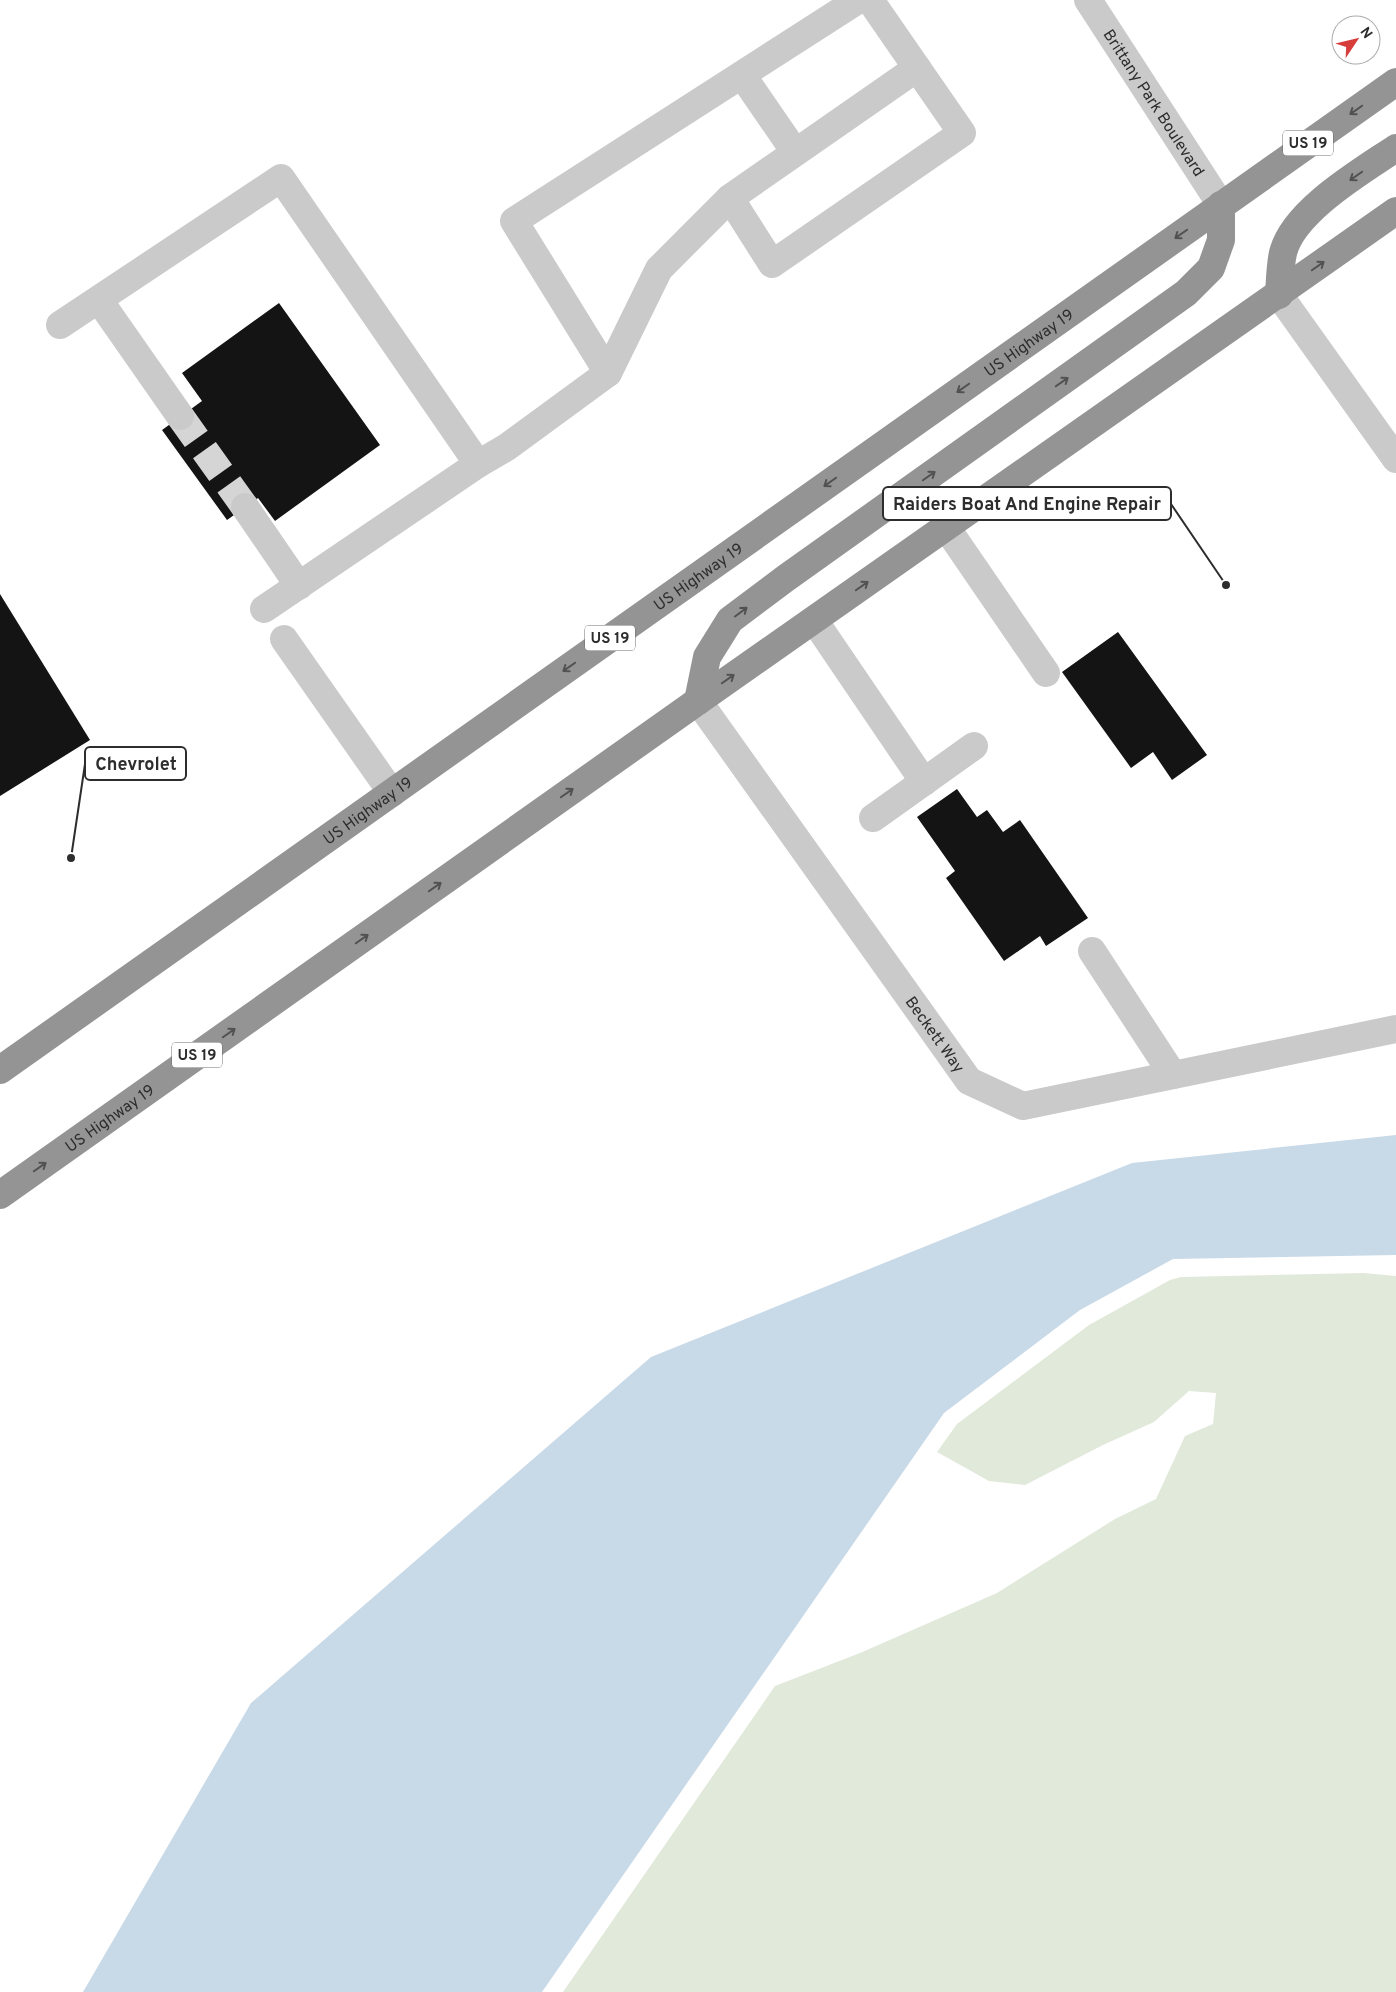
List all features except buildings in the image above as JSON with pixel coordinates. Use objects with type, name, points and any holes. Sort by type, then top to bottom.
[{"type":"highway","name":"US Highway 19","points":[[0,1070],[1396,82]]},
{"type":"highway","points":[[1279,294],[1283,252],[1297,226],[1327,196],[1396,148]]},
{"type":"highway","points":[[698,701],[707,657],[730,620],[786,578],[1186,294],[1211,268],[1221,240],[1221,205]]},
{"type":"highway","name":"US Highway 19","points":[[0,1195],[698,701],[1396,212]]},
{"type":"street","points":[[608,373],[514,221],[858,0]]},
{"type":"street","points":[[730,198],[772,264],[962,133],[870,0]]},
{"type":"street","name":"Brittany Park Boulevard","points":[[1088,0],[1221,205]]},
{"type":"street","points":[[264,609],[478,464],[507,447],[608,373],[659,269],[730,198],[917,68]]},
{"type":"street","points":[[742,75],[795,152]]},
{"type":"street","points":[[60,325],[280,178],[478,464]]},
{"type":"street","points":[[1279,294],[1396,459]]},
{"type":"street","points":[[99,300],[180,416]]},
{"type":"street","points":[[245,507],[299,586]]},
{"type":"street","points":[[946,527],[1046,672]]},
{"type":"street","points":[[814,620],[924,782]]},
{"type":"street","points":[[284,639],[392,793]]},
{"type":"street","name":"Beckett Way","points":[[698,701],[969,1081],[1024,1106],[1396,1029]]},
{"type":"street","points":[[873,818],[974,746]]},
{"type":"street","points":[[1092,951],[1173,1075]]},
{"type":"shaded area","points":[[1364,1273],[1396,1276],[1396,1992],[563,1992],[775,1686],[860,1653],[997,1593],[1115,1519],[1156,1499],[1185,1436],[1213,1424],[1216,1393],[1189,1391],[1154,1422],[1103,1445],[1025,1485],[989,1481],[937,1452],[957,1424],[1089,1325],[1170,1280],[1181,1277]]},
{"type":"water","points":[[1396,1135],[1396,1255],[1173,1259],[1080,1310],[944,1413],[542,1992],[83,1992],[251,1703],[651,1357],[1132,1163]]},
{"type":"tunnel","points":[[180,416],[245,507]]},
{"type":"place","name":"Raiders Boat And Engine Repair","points":[[1226,585]]},
{"type":"place","name":"Chevrolet","points":[[71,858]]}]
